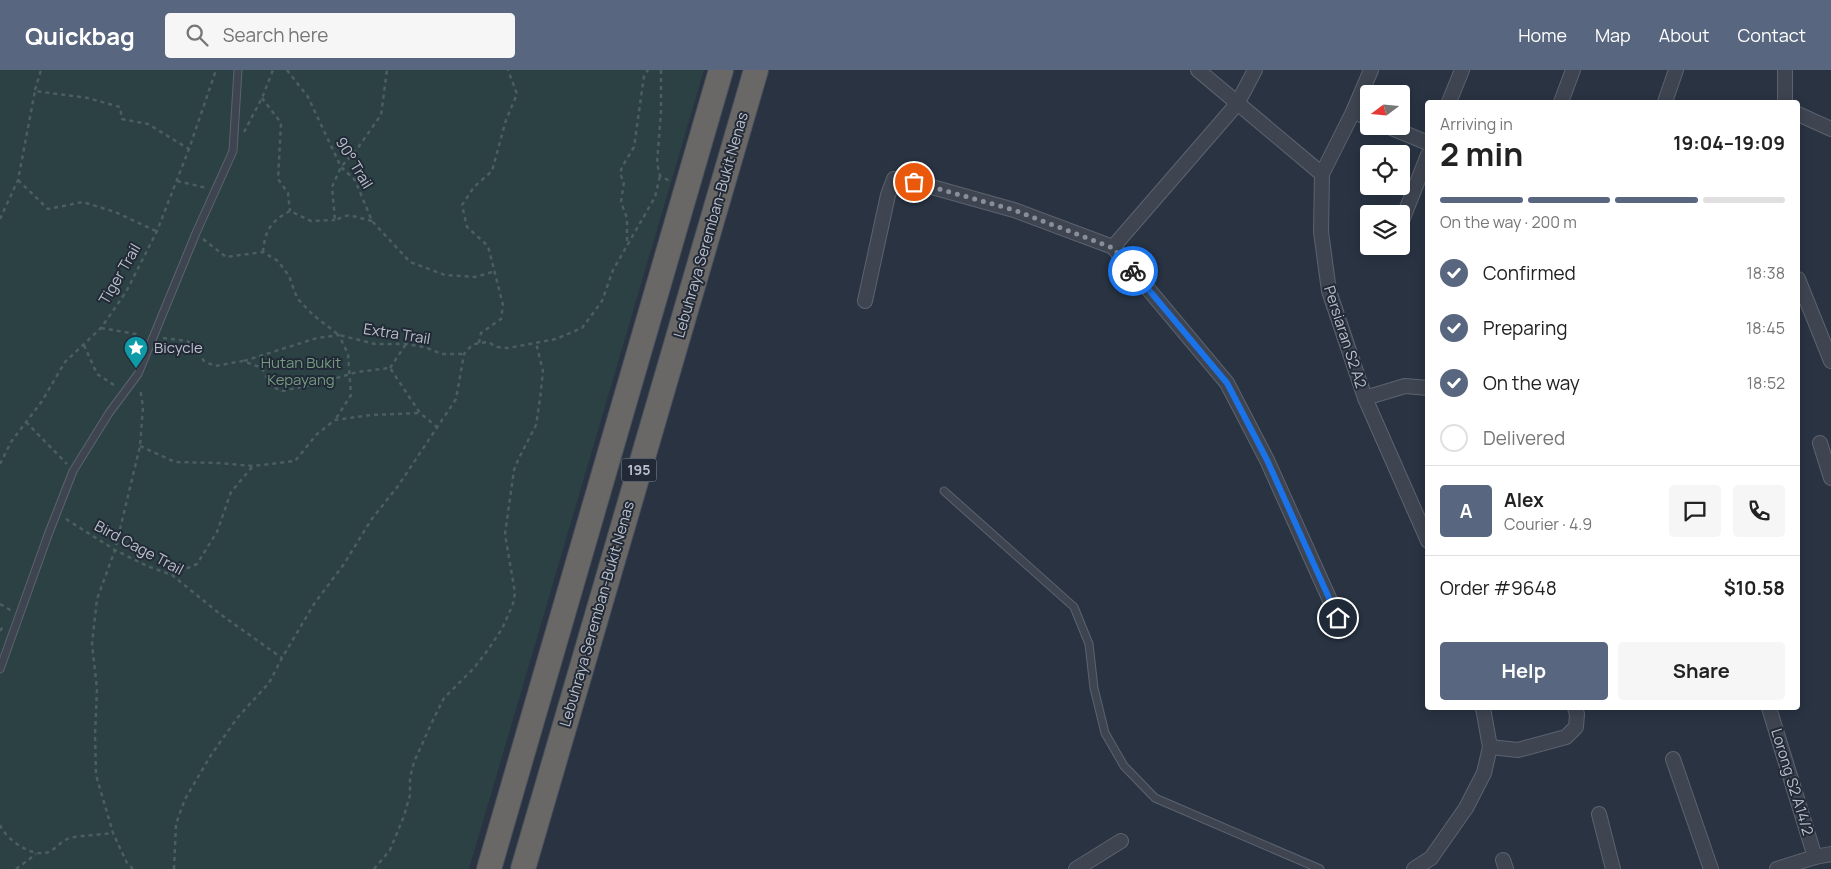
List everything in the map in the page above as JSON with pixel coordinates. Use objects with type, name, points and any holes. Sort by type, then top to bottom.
[{"type":"highway","name":"195","points":[[489,869],[721,70]]},
{"type":"highway","name":"Lebuhraya Seremban-Bukit Nenas","points":[[523,869],[756,70]]},
{"type":"street","points":[[1198,70],[1322,174]]},
{"type":"street","points":[[1113,248],[1237,104],[1255,70]]},
{"type":"street","name":"Persiaran S2 A2","points":[[1370,70],[1353,112],[1322,174],[1321,232],[1329,291],[1365,398],[1425,534]]},
{"type":"street","points":[[1450,100],[1462,70]]},
{"type":"street","points":[[1562,100],[1573,70]]},
{"type":"street","points":[[1666,100],[1676,70]]},
{"type":"street","points":[[1785,70],[1785,100]]},
{"type":"street","points":[[1353,112],[1360,115]]},
{"type":"street","points":[[1800,115],[1831,129]]},
{"type":"street","points":[[1409,135],[1425,142]]},
{"type":"street","points":[[1408,205],[1425,163]]},
{"type":"street","points":[[865,301],[888,195],[894,179],[914,182],[1014,210],[1113,248],[1227,383],[1267,460],[1338,618]]},
{"type":"street","points":[[1800,284],[1831,361]]},
{"type":"street","points":[[1365,398],[1405,386],[1425,388]]},
{"type":"street","points":[[1820,443],[1831,478]]},
{"type":"street","points":[[1414,869],[1431,858],[1466,808],[1484,774],[1490,747],[1483,710]]},
{"type":"street","points":[[1490,747],[1518,750],[1566,737],[1576,727],[1576,710]]},
{"type":"street","name":"Lorong S2 A14/2","points":[[1770,710],[1815,856]]},
{"type":"street","points":[[1673,759],[1711,869]]},
{"type":"street","points":[[1599,814],[1613,869]]},
{"type":"street","points":[[1076,869],[1122,841]]},
{"type":"street","points":[[1776,869],[1815,856],[1831,854]]},
{"type":"lane","points":[[0,669],[73,471],[109,413],[138,374],[196,233],[233,151],[238,70]]},
{"type":"lane","points":[[944,491],[1074,607],[1089,644],[1094,688],[1105,733],[1124,766],[1155,798],[1320,869]]},
{"type":"path","points":[[0,219],[18,180],[35,91],[41,70]]},
{"type":"path","name":"Tiger Trail","points":[[0,464],[11,442],[42,401],[65,362],[101,328],[126,292],[157,232],[189,150],[216,70]]},
{"type":"path","points":[[233,151],[262,98],[273,70]]},
{"type":"path","name":"90° Trail","points":[[287,70],[308,97],[341,167],[355,180],[372,221],[410,262],[445,275],[475,277],[496,271]]},
{"type":"path","points":[[335,220],[332,187],[341,167],[357,149],[381,115],[387,70]]},
{"type":"path","points":[[479,342],[481,333],[501,318],[503,304],[488,246],[467,227],[462,205],[474,187],[492,171],[506,120],[517,94],[508,70]]},
{"type":"path","points":[[627,242],[627,218],[621,202],[624,182],[620,174],[634,147],[644,76],[648,70]]},
{"type":"path","points":[[174,869],[176,824],[185,799],[211,754],[238,717],[270,683],[282,658],[314,604],[344,564],[371,520],[398,486],[456,400],[464,354],[472,345],[479,342],[488,342],[497,347],[508,348],[556,338],[582,328],[602,301],[613,270],[627,242],[655,197],[660,176],[657,163],[662,112],[661,70]]},
{"type":"path","points":[[35,91],[88,98],[120,107],[122,119],[148,124],[189,150]]},
{"type":"path","points":[[262,98],[281,123],[278,179],[288,193],[290,211]]},
{"type":"path","points":[[660,176],[668,180],[674,178]]},
{"type":"path","points":[[18,180],[48,209],[83,202],[115,212],[157,232]]},
{"type":"path","points":[[177,181],[216,190]]},
{"type":"path","points":[[290,211],[311,221],[335,220],[349,215],[372,221]]},
{"type":"path","points":[[196,233],[226,257],[263,252],[264,237],[276,219],[290,211]]},
{"type":"path","name":"Extra Trail","points":[[263,252],[278,261],[289,276],[297,298],[314,315],[339,335],[375,344],[406,344],[424,347],[442,354],[464,354]]},
{"type":"path","points":[[101,328],[136,334],[150,346]]},
{"type":"path","points":[[140,446],[175,462],[219,462],[253,466],[295,461],[317,434],[335,420],[350,395],[348,354],[339,335],[317,338],[243,361],[215,366],[204,361],[194,345],[187,341],[154,337]]},
{"type":"path","points":[[374,869],[390,850],[404,816],[410,795],[410,778],[414,762],[444,698],[485,654],[502,629],[513,604],[514,593],[505,534],[514,470],[536,425],[543,371],[536,343]]},
{"type":"path","points":[[243,361],[262,368],[271,386],[282,391],[390,368],[406,344]]},
{"type":"path","points":[[84,345],[97,374],[124,392]]},
{"type":"path","points":[[390,368],[420,413],[437,428]]},
{"type":"path","points":[[132,869],[127,863],[113,833],[96,775],[97,689],[92,644],[97,599],[115,550],[140,446],[143,407],[138,374]]},
{"type":"path","points":[[335,420],[420,413]]},
{"type":"path","points":[[26,422],[73,471]]},
{"type":"path","points":[[172,575],[198,564],[217,532],[231,492],[253,466]]},
{"type":"path","name":"Bird Cage Trail","points":[[56,513],[115,550],[147,566],[172,575],[220,614],[282,658]]},
{"type":"path","points":[[0,604],[12,612]]},
{"type":"path","points":[[0,825],[3,833],[17,844],[36,854]]},
{"type":"path","points":[[16,869],[36,854],[49,852],[68,838],[113,833]]},
{"type":"green space","name":"Hutan Bukit Kepayang","points":[[0,70],[704,70],[469,869],[0,869]]},
{"type":"way so far","points":[[914,182],[1014,210],[1113,248],[1133,271]]},
{"type":"place","name":"Bicycle","points":[[136,369]]},
{"type":"route","points":[[1133,271],[1227,383],[1267,460],[1338,618]]}]
